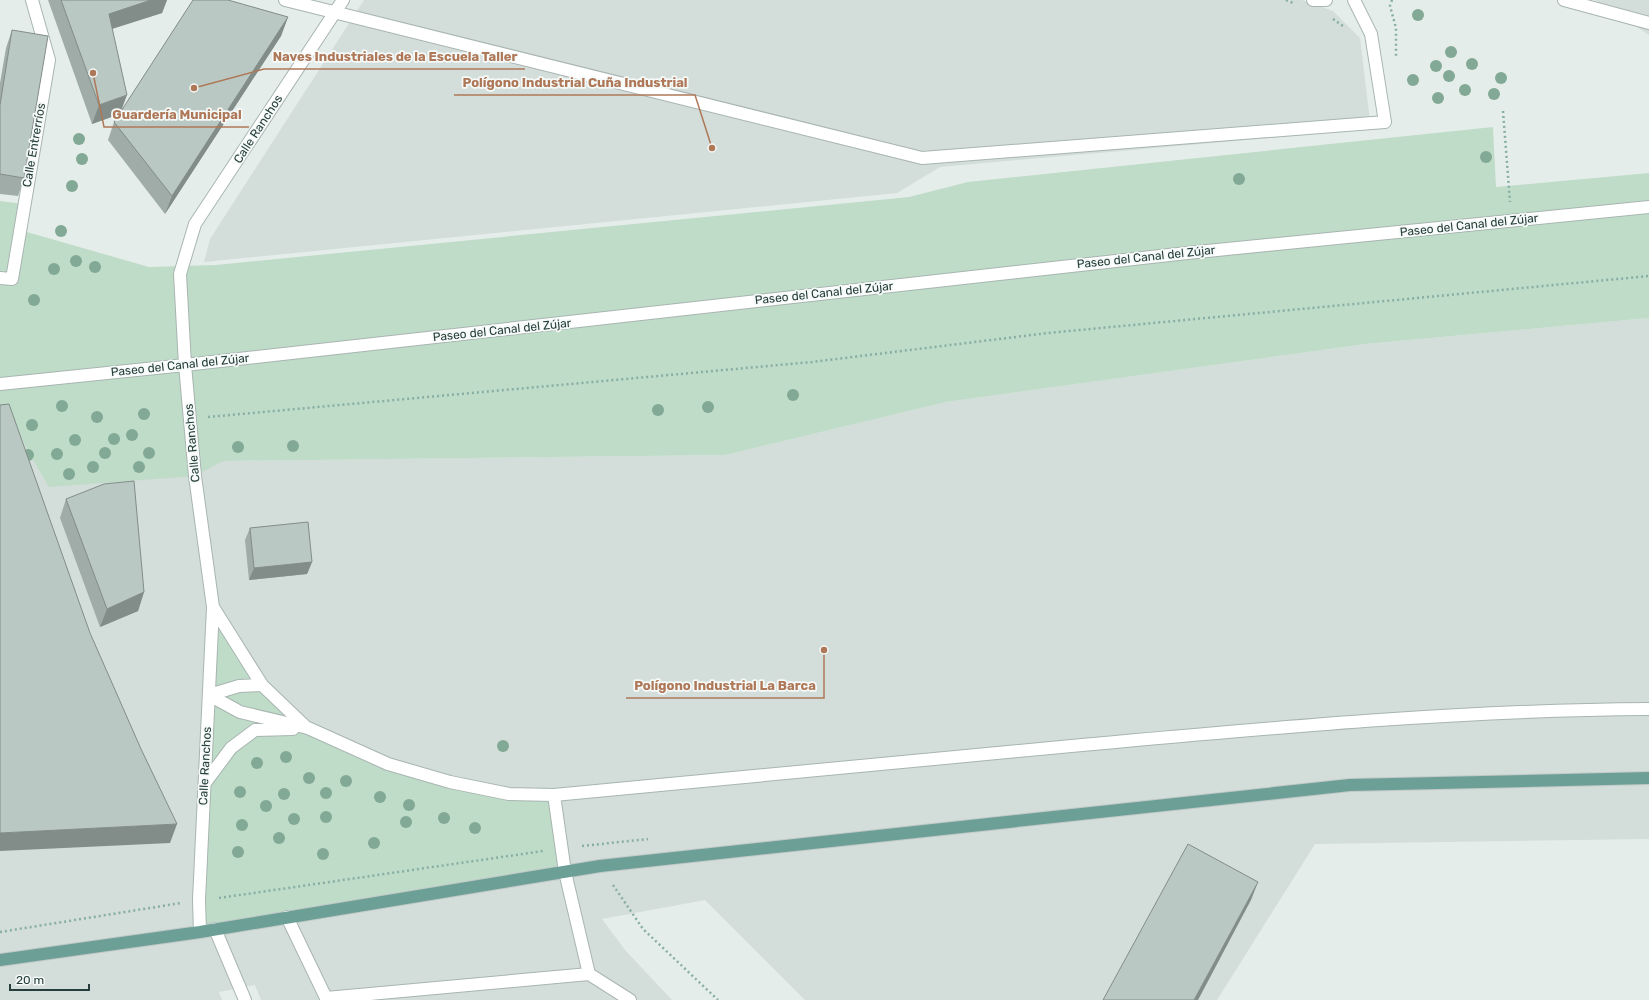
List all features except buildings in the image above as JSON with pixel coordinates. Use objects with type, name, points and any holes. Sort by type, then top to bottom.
[{"type":"main road","points":[[0,960],[200,932],[600,866],[1350,785],[1649,778]]},
{"type":"street","name":"Calle Entrerríos","points":[[0,278],[12,279],[49,60],[32,0]]},
{"type":"street","points":[[285,0],[922,158],[1385,122],[1371,34],[1354,0]]},
{"type":"street","name":"Calle Ranchos","points":[[200,932],[199,900],[213,608],[195,476],[185,365],[180,274],[196,224],[343,0]]},
{"type":"street","points":[[1313,0],[1326,0]]},
{"type":"street","points":[[1564,0],[1649,23]]},
{"type":"street","name":"Paseo del Canal del Zújar","points":[[0,384],[185,365],[1188,252],[1649,207]]},
{"type":"street","points":[[213,608],[262,685],[308,728]]},
{"type":"street","points":[[209,695],[239,686],[262,685]]},
{"type":"street","points":[[209,695],[240,712],[308,728],[388,764],[450,782],[509,794],[554,795],[1250,730],[1427,716],[1576,709],[1649,709]]},
{"type":"street","points":[[204,783],[231,748],[255,730],[308,728]]},
{"type":"street","points":[[554,795],[565,872],[589,974]]},
{"type":"street","points":[[287,917],[327,999],[589,974],[630,1000]]},
{"type":"street","points":[[215,929],[245,1000]]},
{"type":"path","points":[[190,418],[812,362],[1048,333],[1649,276]]},
{"type":"path","points":[[600,866],[643,929],[718,1000]]},
{"type":"shaded area","points":[[364,0],[1302,0],[1333,11],[1360,38],[1371,129],[940,167],[897,193],[204,262],[210,239]]},
{"type":"shaded area","points":[[1595,0],[1649,0],[1649,35]]},
{"type":"shaded area","points":[[1649,318],[1649,839],[1315,844],[1217,1000],[805,1000],[705,900],[602,919],[625,950],[672,1000],[261,1000],[255,985],[219,992],[222,1000],[0,1000],[0,418],[223,461],[725,455],[946,402],[1367,344]]},
{"type":"green space","points":[[1493,127],[1496,187],[1649,173],[1649,318],[1366,344],[946,402],[725,455],[223,461],[195,476],[49,487],[8,417],[0,418],[0,201],[24,204],[20,230],[149,267],[216,265],[909,197],[968,182]]},
{"type":"green space","points":[[213,607],[262,685],[308,728],[450,782],[554,795],[565,872],[200,932]]},
{"type":"place","name":"Guardería Municipal","points":[[93,73]]},
{"type":"place","name":"Naves Industriales de la Escuela Taller","points":[[194,88]]},
{"type":"place","name":"Polígono Industrial Cuña Industrial","points":[[712,148]]},
{"type":"place","name":"Polígono Industrial La Barca","points":[[824,650]]}]
